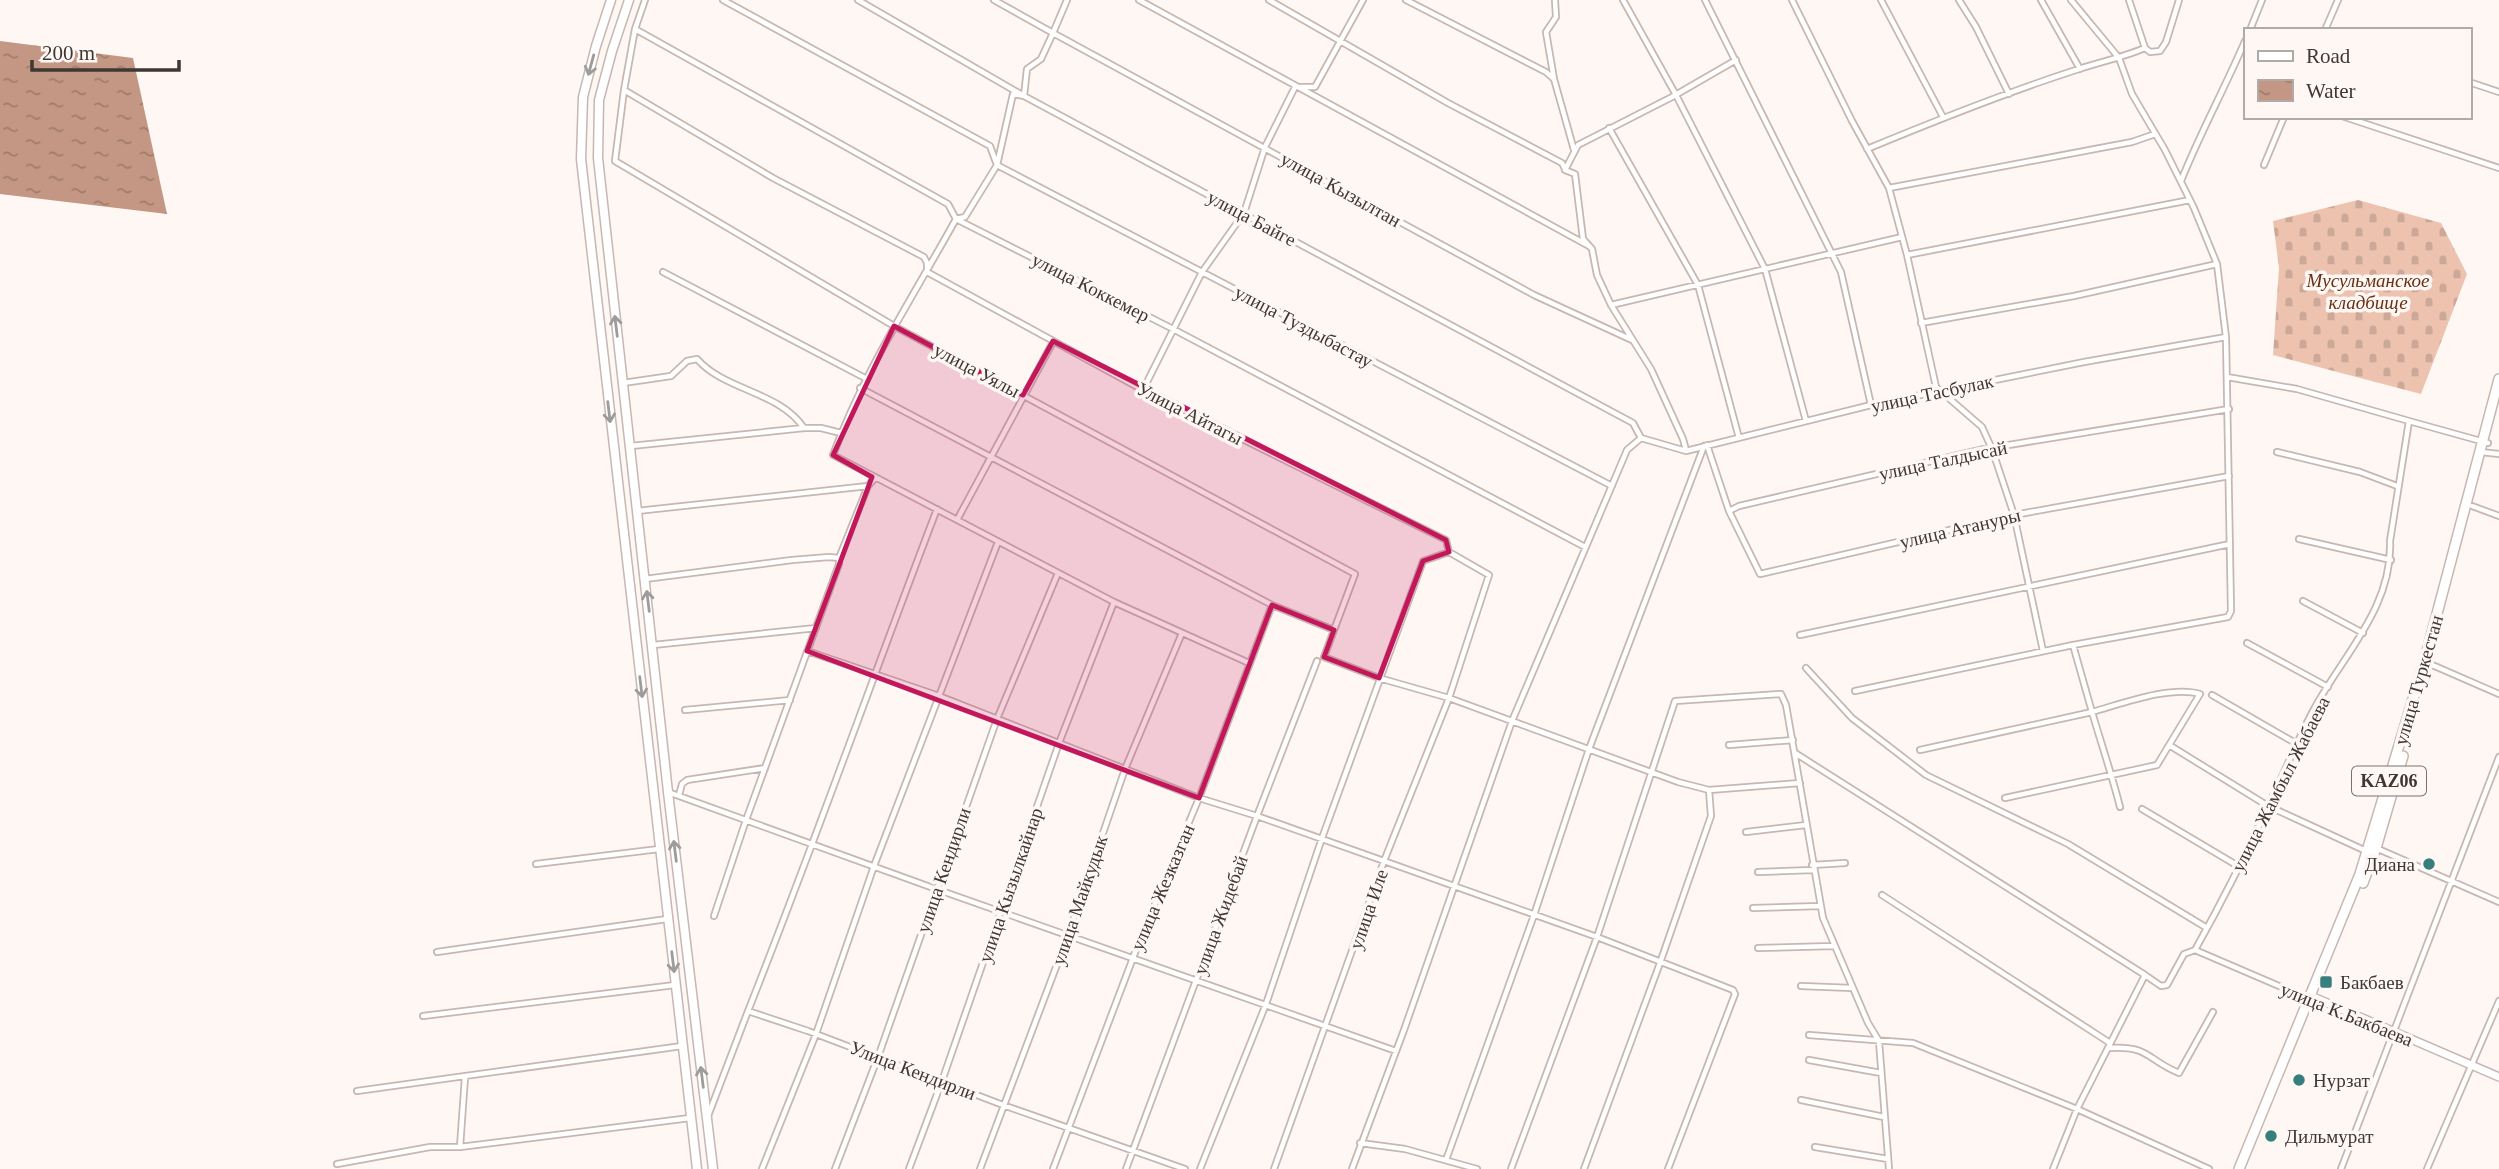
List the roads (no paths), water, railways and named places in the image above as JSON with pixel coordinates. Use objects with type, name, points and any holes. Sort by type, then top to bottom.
[{"type":"highway","name":"улица Туркестан","points":[[2245,1169],[2371,850],[2430,664],[2472,506],[2499,379]]},
{"type":"highway","name":"улица Туркестан","points":[[2371,850],[2499,402]]},
{"type":"highway","name":"улица Туркестан","points":[[2239,1169],[2314,997]]},
{"type":"main road","points":[[611,0],[583,97],[583,186],[697,1169]]},
{"type":"main road","points":[[629,0],[604,77],[597,125],[600,185],[713,1169]]},
{"type":"main road","points":[[665,894],[680,892]]},
{"type":"street","points":[[645,0],[635,29],[624,90],[773,178],[924,257],[928,263],[927,272]]},
{"type":"street","name":"улица Туздыбастау","points":[[723,0],[990,146],[997,165],[1612,486]]},
{"type":"street","name":"улица Байге","points":[[858,0],[1024,96],[1633,423],[1641,438]]},
{"type":"street","name":"улица Кызылтан","points":[[994,0],[1534,295],[1632,340]]},
{"type":"street","points":[[1067,0],[1041,58],[1027,69],[1024,96],[1013,94],[997,165],[965,217],[956,219],[894,326],[860,388],[833,455],[1114,602],[1249,663]]},
{"type":"street","points":[[1139,0],[1592,249]]},
{"type":"street","points":[[1269,0],[1448,103],[1562,163],[1565,170],[1575,174],[1583,239],[1592,249],[1597,275],[1611,305],[1651,369],[1686,451]]},
{"type":"street","points":[[1295,87],[1315,87],[1363,0]]},
{"type":"street","points":[[1406,0],[1546,72],[1554,79]]},
{"type":"street","points":[[1549,0],[1555,2],[1556,18],[1546,32],[1554,79],[1574,151]]},
{"type":"street","points":[[1623,0],[1676,94],[1765,269],[1806,421]]},
{"type":"street","points":[[1705,0],[1842,272],[1871,405]]},
{"type":"street","points":[[1793,0],[1889,188],[1907,255],[1936,387],[1982,427],[1992,449],[2014,515],[2043,651]]},
{"type":"street","points":[[1881,0],[1943,117]]},
{"type":"street","points":[[1959,0],[1995,63],[2009,94]]},
{"type":"street","points":[[2041,0],[2080,69]]},
{"type":"street","points":[[1855,691],[2073,645],[2228,617],[2231,611],[2229,409],[2226,337],[2217,264],[2190,200],[2132,94],[2119,58],[2071,0]]},
{"type":"street","points":[[2129,0],[2145,48],[2150,52],[2160,51],[2166,42],[2179,0]]},
{"type":"street","points":[[2251,28],[2262,0]]},
{"type":"street","points":[[2326,28],[2338,0]]},
{"type":"street","name":"улица Коккемер","points":[[635,29],[948,204],[956,219],[1173,329],[1585,547]]},
{"type":"street","points":[[2180,181],[2200,134],[2224,92],[2244,43]]},
{"type":"street","points":[[1867,149],[1943,117],[2145,48]]},
{"type":"street","points":[[1565,170],[1578,145],[1736,60]]},
{"type":"street","points":[[2471,83],[2499,92]]},
{"type":"street","points":[[1143,390],[1202,272],[1244,213],[1265,147],[1295,87]]},
{"type":"street","name":"улица Уялы","points":[[624,90],[615,162],[894,326],[1355,575],[1334,630]]},
{"type":"street","points":[[2264,165],[2283,119]]},
{"type":"street","points":[[2351,119],[2499,168]]},
{"type":"street","points":[[1609,128],[1698,285],[1739,438]]},
{"type":"street","points":[[1889,188],[2132,142],[2155,134]]},
{"type":"street","points":[[1907,255],[2190,200]]},
{"type":"street","points":[[1611,305],[1902,237]]},
{"type":"street","points":[[1921,323],[2074,296],[2217,264]]},
{"type":"street","points":[[663,272],[865,378]]},
{"type":"street","name":"Улица Айтагы","points":[[927,272],[1143,390],[1446,540],[1449,552],[1489,575],[1449,698]]},
{"type":"street","name":"улица Тасбулак","points":[[1686,451],[1871,405],[2138,351],[2226,337]]},
{"type":"street","points":[[957,520],[1053,341]]},
{"type":"street","points":[[602,351],[619,349]]},
{"type":"street","points":[[623,383],[671,376],[687,361],[697,359],[709,370],[790,413],[804,428]]},
{"type":"street","points":[[2227,377],[2297,389],[2409,421],[2499,454]]},
{"type":"street","points":[[860,388],[1272,605],[1334,630],[1324,657],[1709,790],[1800,783]]},
{"type":"street","name":"улица Талдысай","points":[[1728,511],[1739,506],[1992,449],[2229,409]]},
{"type":"street","name":"улица Жамбыл Жабаева","points":[[2145,975],[2161,986],[2167,985],[2184,954],[2195,950],[2297,744],[2328,687],[2363,633],[2382,593],[2391,560],[2390,541],[2397,486],[2409,421]]},
{"type":"street","points":[[631,446],[804,428],[841,433]]},
{"type":"street","points":[[1352,1169],[1512,721],[1628,450],[1641,438],[1686,451]]},
{"type":"street","points":[[1706,445],[1728,511]]},
{"type":"street","points":[[1446,1160],[1534,915],[1589,749],[1706,445]]},
{"type":"street","points":[[2277,452],[2360,472],[2397,486]]},
{"type":"street","name":"улица Атануры","points":[[1728,511],[1760,574],[2014,515],[2230,476]]},
{"type":"street","points":[[714,916],[839,558],[868,486],[875,478]]},
{"type":"street","points":[[638,510],[868,486]]},
{"type":"street","points":[[2472,506],[2499,516]]},
{"type":"street","points":[[708,1118],[814,845],[873,675],[937,509]]},
{"type":"street","points":[[2299,539],[2391,560]]},
{"type":"street","points":[[762,1169],[816,1034],[874,866],[998,542]]},
{"type":"street","points":[[1800,635],[2230,544]]},
{"type":"street","points":[[1200,1169],[1266,1004],[1322,838],[1423,561],[1449,552]]},
{"type":"street","points":[[645,579],[779,561],[839,558]]},
{"type":"street","name":"улица Кендирли","points":[[835,1169],[878,1057],[997,719],[1058,573]]},
{"type":"street","points":[[2303,601],[2363,633]]},
{"type":"street","name":"улица Кызылкайнар","points":[[909,1169],[943,1081],[1059,743],[1114,602]]},
{"type":"street","name":"улица Жезказган","points":[[1053,1169],[1272,605]]},
{"type":"street","points":[[653,645],[816,628]]},
{"type":"street","name":"улица Майкудык","points":[[980,1169],[1068,936],[1125,769],[1182,633]]},
{"type":"street","points":[[2246,643],[2328,687]]},
{"type":"street","points":[[2073,645],[2120,807]]},
{"type":"street","points":[[807,651],[939,696],[1199,798],[1384,861],[1449,698]]},
{"type":"street","name":"улица Жидебай","points":[[1126,1169],[1256,816],[1317,661]]},
{"type":"street","points":[[2430,664],[2499,694]]},
{"type":"street","points":[[1806,668],[1852,718],[1926,775],[2068,844],[2207,928]]},
{"type":"street","points":[[1920,750],[2155,696],[2189,691],[2200,694],[2157,765],[2005,798]]},
{"type":"street","points":[[1511,1169],[1597,937],[1675,701],[1780,694],[1786,705],[1793,740],[1820,906],[1852,988],[1879,1041],[1889,1169]]},
{"type":"street","points":[[2212,695],[2297,744]]},
{"type":"street","points":[[685,710],[790,700]]},
{"type":"street","points":[[1729,745],[1793,740]]},
{"type":"street","points":[[2169,745],[2268,806],[2499,902]]},
{"type":"street","points":[[1795,753],[2145,975],[2077,1109],[2053,1169]]},
{"type":"street","points":[[2341,1169],[2499,757]]},
{"type":"street","points":[[678,795],[682,784],[687,780],[765,768]]},
{"type":"street","points":[[1584,1169],[1711,816],[1709,790]]},
{"type":"street","points":[[668,792],[1396,1051]]},
{"type":"street","points":[[2142,809],[2238,866]]},
{"type":"street","points":[[1746,832],[1806,825]]},
{"type":"street","points":[[536,864],[660,849]]},
{"type":"street","name":"улица Иле","points":[[1274,1169],[1327,1028],[1384,861],[1597,937]]},
{"type":"street","points":[[1758,872],[1844,863]]},
{"type":"street","points":[[1882,895],[2109,1045],[2139,1049],[2179,1073],[2213,1012]]},
{"type":"street","points":[[1754,908],[1820,906]]},
{"type":"street","points":[[438,951],[668,919]]},
{"type":"street","points":[[1597,937],[1730,988],[1735,994],[1668,1169]]},
{"type":"street","points":[[1758,948],[1834,946]]},
{"type":"street","name":"улица К.Бакбаева","points":[[2195,950],[2297,995],[2314,997],[2499,1077]]},
{"type":"street","points":[[423,1016],[676,985]]},
{"type":"street","points":[[1801,986],[1852,988]]},
{"type":"street","points":[[2427,1169],[2499,1001]]},
{"type":"street","name":"Улица Кендирли","points":[[748,1011],[1185,1169]]},
{"type":"street","points":[[1809,1035],[1913,1043],[2077,1109],[2209,1169]]},
{"type":"street","points":[[357,1091],[682,1046]]},
{"type":"street","points":[[1809,1060],[1881,1073]]},
{"type":"street","points":[[460,1147],[465,1077]]},
{"type":"street","points":[[1801,1100],[1884,1118]]},
{"type":"street","points":[[337,1164],[430,1147],[460,1147],[691,1118]]},
{"type":"street","points":[[1360,1143],[1405,1149],[1477,1169]]},
{"type":"street","points":[[1815,1147],[1888,1159]]},
{"type":"water","points":[[0,41],[133,58],[167,214],[0,194]]},
{"type":"place","name":"Диана","points":[[2429,864]]},
{"type":"place","name":"Бакбаев","points":[[2326,982]]},
{"type":"place","name":"Нурзат","points":[[2299,1080]]},
{"type":"place","name":"Дильмурат","points":[[2271,1136]]},
{"type":"park label","name":"Мусульманское кладбище","points":[[2368,291]]}]
